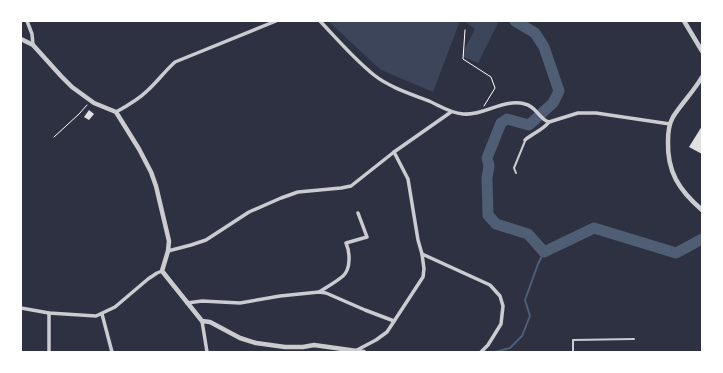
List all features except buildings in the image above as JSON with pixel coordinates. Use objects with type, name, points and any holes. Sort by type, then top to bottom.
[{"type":"street","points":[[28,21],[32,34],[33,45]]},
{"type":"street","points":[[116,112],[131,104],[147,92],[175,62],[276,21]]},
{"type":"street","points":[[320,21],[374,76],[451,112],[475,114],[483,110],[516,102],[526,104],[536,110],[549,122]]},
{"type":"street","points":[[684,21],[702,51]]},
{"type":"street","points":[[21,39],[33,45],[61,76],[91,100],[116,112],[139,149],[151,172],[156,186],[169,241],[168,251],[162,271]]},
{"type":"street","points":[[702,77],[672,118],[668,148],[671,169],[675,180],[682,191],[702,210]]},
{"type":"street","points":[[168,251],[206,240],[249,212],[281,198],[298,192],[351,186],[394,152],[451,112]]},
{"type":"street","points":[[525,140],[531,134],[545,127],[549,122],[578,113],[596,113],[670,124]]},
{"type":"street","points":[[356,351],[387,332],[423,277],[424,269],[422,254],[418,240],[408,179],[394,152]]},
{"type":"street","points":[[319,292],[343,276],[346,271],[349,254],[346,243],[367,237],[358,213]]},
{"type":"street","points":[[422,254],[490,285],[500,296],[502,306],[501,324],[488,345],[481,352]]},
{"type":"street","points":[[162,271],[202,321],[207,352]]},
{"type":"street","points":[[21,308],[49,313],[92,316],[102,314],[115,307],[148,279],[162,271]]},
{"type":"street","points":[[187,304],[202,301],[240,303],[280,296],[326,292],[365,310],[394,321]]},
{"type":"street","points":[[49,313],[49,352]]},
{"type":"street","points":[[102,314],[112,352]]},
{"type":"street","points":[[202,321],[210,322],[240,338],[256,343],[302,350],[314,345],[364,352]]},
{"type":"lane","points":[[516,173],[514,168],[525,140]]},
{"type":"lane","points":[[573,352],[573,340],[634,339]]},
{"type":"path","points":[[465,30],[464,59],[491,77],[495,88],[483,107],[483,110]]},
{"type":"path","points":[[54,136],[79,114],[91,100]]},
{"type":"shaded area","points":[[328,21],[460,21],[433,92],[381,70]]},
{"type":"shaded area","points":[[464,21],[499,21],[478,63],[461,56],[475,29]]},
{"type":"waterway","points":[[515,21],[535,33],[544,47],[559,91],[553,103],[529,125],[507,119],[501,123],[487,158],[489,166],[487,178],[488,215],[496,224],[528,234],[544,252],[594,228],[676,253],[702,239]]},
{"type":"waterway","points":[[495,352],[510,348],[522,336],[530,316],[525,300],[544,252]]}]
